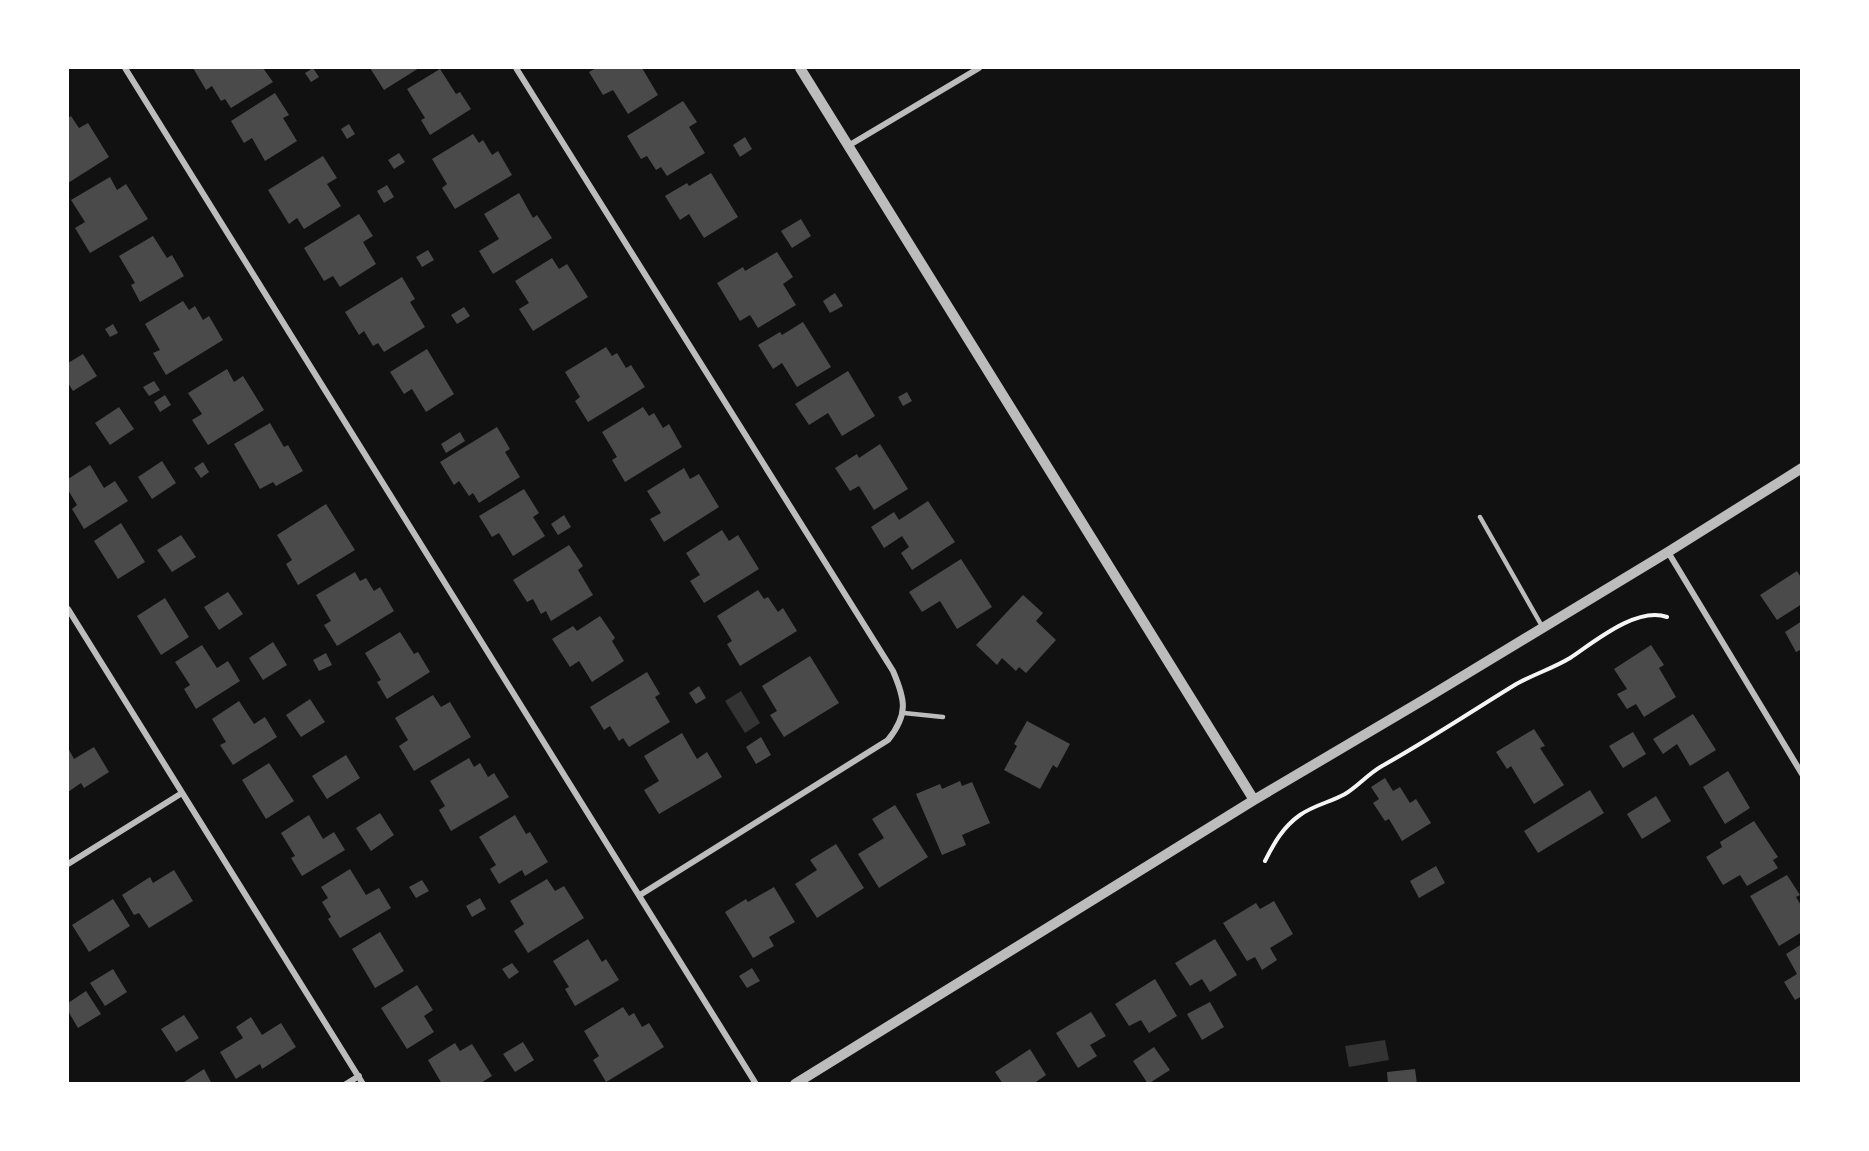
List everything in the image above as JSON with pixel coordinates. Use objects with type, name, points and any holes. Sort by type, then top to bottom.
[{"type":"street","points":[[124,68],[756,1083]]},
{"type":"street","points":[[516,68],[893,670],[902,692],[904,713],[898,727],[888,740],[640,895]]},
{"type":"street","points":[[800,68],[1254,800]]},
{"type":"street","points":[[848,146],[979,68]]},
{"type":"street","points":[[795,1083],[1254,800],[1543,628],[1802,468]]},
{"type":"street","points":[[1668,552],[1802,774]]},
{"type":"street","points":[[68,609],[363,1083]]},
{"type":"street","points":[[68,864],[182,793]]},
{"type":"street","points":[[346,1083],[359,1076]]},
{"type":"lane","points":[[1480,518],[1543,628]]},
{"type":"lane","points":[[904,713],[943,717]]},
{"type":"path","points":[[1266,861],[1284,829],[1308,810],[1343,795],[1382,766],[1425,742],[1515,685],[1570,657],[1614,628],[1637,619],[1667,617]]},
{"type":"shaded area","points":[[741,691],[760,723],[745,733],[725,701]]},
{"type":"shaded area","points":[[1385,1040],[1389,1060],[1349,1067],[1345,1046]]},
{"type":"building","points":[[193,68],[263,68],[273,82],[231,108],[225,99],[221,101],[212,86],[206,90]]},
{"type":"building","points":[[313,68],[319,77],[311,82],[305,73]]},
{"type":"building","points":[[370,68],[419,68],[384,90]]},
{"type":"building","points":[[596,68],[642,68],[658,95],[628,114],[613,90],[603,95],[589,72]]},
{"type":"building","points":[[440,69],[456,94],[460,92],[471,109],[430,135],[421,120],[425,118],[407,89]]},
{"type":"building","points":[[275,93],[289,115],[283,118],[297,141],[265,161],[252,138],[244,143],[231,121]]},
{"type":"building","points":[[683,101],[697,122],[689,127],[705,153],[667,176],[661,167],[656,170],[647,156],[641,159],[627,136]]},
{"type":"building","points":[[71,116],[79,128],[88,123],[109,157],[68,183],[68,118]]},
{"type":"building","points":[[349,124],[355,134],[347,139],[341,129]]},
{"type":"building","points":[[473,134],[479,143],[483,140],[492,155],[498,151],[512,175],[455,209],[442,188],[447,184],[432,159]]},
{"type":"building","points":[[745,137],[752,149],[740,157],[733,145]]},
{"type":"building","points":[[399,153],[405,162],[394,169],[388,160]]},
{"type":"building","points":[[323,156],[337,178],[327,184],[341,206],[304,229],[297,218],[289,224],[268,190]]},
{"type":"building","points":[[711,173],[738,217],[704,238],[689,214],[680,220],[665,196]]},
{"type":"building","points":[[110,177],[117,190],[126,184],[148,219],[90,253],[75,228],[85,222],[71,200]]},
{"type":"building","points":[[387,185],[394,197],[384,203],[377,191]]},
{"type":"building","points":[[519,193],[533,218],[537,215],[552,238],[493,274],[479,251],[499,239],[484,214]]},
{"type":"building","points":[[359,214],[373,236],[363,242],[376,264],[340,287],[333,276],[324,281],[304,248]]},
{"type":"building","points":[[801,219],[811,236],[792,248],[781,231]]},
{"type":"building","points":[[153,236],[167,258],[172,255],[184,276],[140,302],[131,285],[135,283],[119,256]]},
{"type":"building","points":[[428,250],[434,260],[422,267],[416,257]]},
{"type":"building","points":[[777,252],[793,277],[783,284],[796,305],[758,328],[750,315],[740,321],[717,283],[743,267],[745,271]]},
{"type":"building","points":[[552,258],[559,269],[567,264],[588,297],[533,331],[519,309],[529,303],[515,281]]},
{"type":"building","points":[[402,277],[415,299],[410,302],[425,327],[384,352],[378,343],[373,346],[364,331],[359,335],[345,312]]},
{"type":"building","points":[[835,293],[843,306],[830,313],[823,301]]},
{"type":"building","points":[[183,301],[189,310],[195,306],[203,320],[209,316],[223,340],[166,375],[153,353],[160,350],[145,324]]},
{"type":"building","points":[[464,307],[470,316],[457,324],[451,315]]},
{"type":"building","points":[[803,322],[831,367],[797,387],[782,363],[773,369],[758,345],[780,332],[782,335]]},
{"type":"building","points":[[113,324],[118,333],[110,337],[105,329]]},
{"type":"building","points":[[606,347],[612,356],[617,353],[626,368],[631,365],[645,387],[588,422],[575,401],[580,397],[565,372]]},
{"type":"building","points":[[427,349],[454,394],[426,412],[412,389],[404,394],[390,372]]},
{"type":"building","points":[[83,354],[97,376],[73,391],[68,383],[68,363]]},
{"type":"building","points":[[227,369],[234,382],[243,376],[264,410],[208,445],[192,420],[202,414],[188,393]]},
{"type":"building","points":[[848,371],[875,416],[842,436],[828,413],[809,425],[795,404]]},
{"type":"building","points":[[154,381],[160,390],[149,396],[143,387]]},
{"type":"building","points":[[907,392],[912,401],[903,406],[898,397]]},
{"type":"building","points":[[165,395],[171,405],[160,412],[154,402]]},
{"type":"building","points":[[119,407],[134,429],[110,445],[95,423]]},
{"type":"building","points":[[643,407],[649,416],[654,413],[663,428],[669,424],[682,447],[625,482],[612,460],[617,457],[602,432]]},
{"type":"building","points":[[270,423],[284,447],[288,445],[303,471],[276,486],[273,482],[260,489],[234,444]]},
{"type":"building","points":[[497,427],[510,449],[505,452],[520,477],[479,503],[473,493],[469,496],[459,481],[454,485],[440,462]]},
{"type":"building","points":[[460,432],[465,441],[446,453],[441,444]]},
{"type":"building","points":[[880,444],[908,489],[874,510],[859,486],[850,491],[835,468],[857,454],[859,458]]},
{"type":"building","points":[[162,461],[176,483],[152,499],[138,477]]},
{"type":"building","points":[[203,462],[209,472],[201,478],[194,468]]},
{"type":"building","points":[[90,465],[104,488],[115,481],[128,501],[84,529],[72,509],[77,505],[68,490],[68,479]]},
{"type":"building","points":[[684,468],[690,479],[699,474],[719,507],[664,542],[650,519],[661,513],[647,491]]},
{"type":"building","points":[[524,489],[539,513],[533,517],[545,536],[513,556],[499,533],[492,537],[479,516]]},
{"type":"building","points":[[928,501],[955,542],[912,570],[901,553],[909,547],[902,536],[884,548],[871,527],[894,512],[899,520]]},
{"type":"building","points":[[326,504],[355,550],[298,585],[286,564],[292,560],[277,535]]},
{"type":"building","points":[[564,515],[571,527],[558,535],[551,524]]},
{"type":"building","points":[[121,523],[145,562],[118,579],[94,541]]},
{"type":"building","points":[[722,530],[729,541],[738,535],[759,569],[704,603],[690,581],[700,575],[686,553]]},
{"type":"building","points":[[181,535],[196,557],[172,572],[157,550]]},
{"type":"building","points":[[569,545],[583,566],[578,570],[593,595],[551,621],[546,611],[541,614],[533,599],[527,602],[513,580]]},
{"type":"building","points":[[961,559],[992,607],[957,629],[940,601],[922,612],[909,592]]},
{"type":"building","points":[[1797,571],[1802,579],[1802,604],[1777,620],[1760,595]]},
{"type":"building","points":[[355,572],[360,581],[366,578],[374,591],[380,587],[394,611],[337,646],[324,625],[331,621],[316,595]]},
{"type":"building","points":[[758,590],[764,599],[768,597],[778,612],[783,608],[797,631],[740,666],[727,644],[732,641],[717,616]]},
{"type":"building","points":[[228,592],[243,614],[219,630],[204,607]]},
{"type":"building","points":[[1023,595],[1043,613],[1036,621],[1056,640],[1026,673],[1019,667],[1016,671],[1002,658],[997,665],[976,645]]},
{"type":"building","points":[[165,598],[189,637],[161,655],[137,616]]},
{"type":"building","points":[[600,616],[615,638],[612,641],[624,661],[592,682],[579,661],[570,667],[552,639],[573,626],[577,631]]},
{"type":"building","points":[[1802,621],[1802,649],[1796,652],[1785,632]]},
{"type":"building","points":[[400,632],[414,654],[418,652],[430,672],[387,699],[377,682],[381,680],[365,653]]},
{"type":"building","points":[[273,642],[287,665],[263,680],[249,658]]},
{"type":"building","points":[[202,645],[217,668],[228,661],[240,681],[196,709],[184,689],[190,685],[175,662]]},
{"type":"building","points":[[1651,645],[1664,665],[1659,668],[1676,697],[1644,717],[1636,704],[1627,709],[1617,694],[1627,689],[1614,669]]},
{"type":"building","points":[[326,653],[332,665],[319,671],[313,660]]},
{"type":"building","points":[[810,656],[839,703],[784,737],[770,715],[777,711],[762,686]]},
{"type":"building","points":[[647,672],[660,694],[655,697],[670,722],[629,747],[623,738],[619,741],[610,726],[604,730],[590,707]]},
{"type":"building","points":[[699,686],[706,698],[696,704],[689,693]]},
{"type":"building","points":[[433,695],[441,707],[450,702],[471,737],[414,771],[399,746],[408,740],[395,718]]},
{"type":"building","points":[[310,699],[325,722],[301,737],[286,715]]},
{"type":"building","points":[[239,701],[254,724],[265,717],[277,737],[233,765],[220,745],[226,742],[212,719]]},
{"type":"building","points":[[1693,714],[1716,750],[1690,766],[1677,744],[1663,754],[1653,739]]},
{"type":"building","points":[[1027,721],[1070,744],[1057,768],[1053,765],[1040,789],[1004,770],[1017,746],[1014,744]]},
{"type":"building","points":[[1534,729],[1545,746],[1540,748],[1564,785],[1534,804],[1511,766],[1507,769],[1496,752]]},
{"type":"building","points":[[1633,732],[1646,754],[1623,768],[1609,746]]},
{"type":"building","points":[[682,733],[697,759],[707,752],[722,777],[659,814],[644,790],[659,781],[644,756]]},
{"type":"building","points":[[761,737],[771,755],[756,764],[746,747]]},
{"type":"building","points":[[94,747],[109,772],[84,788],[81,783],[68,792],[68,748],[74,759]]},
{"type":"building","points":[[346,755],[360,778],[327,799],[312,776]]},
{"type":"building","points":[[469,758],[474,767],[480,763],[488,777],[494,773],[509,797],[451,831],[439,810],[445,806],[430,781]]},
{"type":"building","points":[[269,763],[294,801],[266,819],[242,780]]},
{"type":"building","points":[[1728,771],[1750,808],[1725,824],[1703,787]]},
{"type":"building","points":[[1385,778],[1393,791],[1400,787],[1410,803],[1416,799],[1431,823],[1402,841],[1389,819],[1385,821],[1373,803],[1379,799],[1371,787]]},
{"type":"building","points":[[960,781],[962,786],[972,782],[990,823],[962,835],[966,845],[942,855],[916,794],[940,784],[942,789]]},
{"type":"building","points":[[1590,790],[1604,813],[1538,853],[1524,831]]},
{"type":"building","points":[[1656,796],[1671,821],[1642,839],[1627,814]]},
{"type":"building","points":[[895,805],[928,857],[879,888],[858,854],[884,838],[872,819]]},
{"type":"building","points":[[380,813],[394,835],[371,851],[356,828]]},
{"type":"building","points":[[309,815],[323,839],[334,832],[345,850],[302,876],[291,858],[295,856],[281,833]]},
{"type":"building","points":[[515,815],[526,834],[530,832],[548,862],[525,876],[522,870],[499,884],[490,869],[496,865],[479,837]]},
{"type":"building","points":[[1754,821],[1778,857],[1773,860],[1778,868],[1747,886],[1740,875],[1723,885],[1706,857],[1722,847],[1720,842]]},
{"type":"building","points":[[836,844],[864,888],[817,918],[795,884],[817,870],[810,860]]},
{"type":"building","points":[[1436,866],[1445,883],[1419,898],[1410,881]]},
{"type":"building","points":[[350,869],[366,895],[379,888],[391,908],[340,938],[328,919],[331,917],[322,902],[328,898],[321,887]]},
{"type":"building","points":[[174,870],[193,901],[149,928],[139,913],[134,915],[122,895],[150,877],[153,883]]},
{"type":"building","points":[[1787,875],[1800,895],[1796,897],[1802,907],[1802,932],[1779,946],[1750,896]]},
{"type":"building","points":[[547,879],[555,891],[564,886],[584,918],[528,953],[514,931],[524,924],[510,901]]},
{"type":"building","points":[[422,880],[429,891],[416,898],[409,887]]},
{"type":"building","points":[[774,887],[795,922],[769,937],[774,946],[753,958],[725,912],[746,899],[748,902]]},
{"type":"building","points":[[480,898],[486,909],[472,917],[466,906]]},
{"type":"building","points":[[113,899],[130,926],[89,952],[72,925]]},
{"type":"building","points":[[1274,901],[1293,934],[1270,948],[1277,960],[1262,970],[1255,957],[1247,961],[1223,923],[1256,903],[1260,909]]},
{"type":"building","points":[[380,932],[404,971],[375,988],[352,949]]},
{"type":"building","points":[[588,939],[602,962],[606,959],[619,980],[575,1006],[565,989],[569,987],[553,961]]},
{"type":"building","points":[[1215,939],[1237,975],[1210,992],[1202,979],[1190,986],[1175,963]]},
{"type":"building","points":[[1802,944],[1802,996],[1795,1000],[1784,982],[1797,974],[1786,954]]},
{"type":"building","points":[[512,963],[519,972],[509,979],[502,969]]},
{"type":"building","points":[[752,968],[760,981],[747,988],[739,976]]},
{"type":"building","points":[[113,969],[127,992],[105,1006],[90,983]]},
{"type":"building","points":[[1155,979],[1177,1016],[1149,1033],[1141,1020],[1129,1026],[1115,1004]]},
{"type":"building","points":[[417,985],[433,1010],[424,1016],[434,1032],[407,1049],[381,1008]]},
{"type":"building","points":[[86,991],[101,1014],[78,1028],[68,1011],[68,1003]]},
{"type":"building","points":[[1210,1002],[1224,1027],[1202,1040],[1187,1014]]},
{"type":"building","points":[[623,1007],[629,1016],[634,1013],[642,1027],[649,1023],[664,1047],[606,1082],[593,1060],[599,1056],[584,1031]]},
{"type":"building","points":[[1091,1012],[1106,1036],[1090,1045],[1097,1056],[1078,1068],[1056,1033]]},
{"type":"building","points":[[184,1015],[199,1038],[176,1052],[161,1029]]},
{"type":"building","points":[[251,1017],[262,1035],[281,1023],[296,1047],[262,1069],[260,1064],[236,1079],[220,1052],[243,1038],[236,1027]]},
{"type":"building","points":[[523,1042],[534,1060],[515,1072],[503,1054]]},
{"type":"building","points":[[455,1043],[460,1051],[472,1044],[492,1076],[479,1084],[442,1084],[428,1060]]},
{"type":"building","points":[[1154,1047],[1170,1070],[1148,1084],[1133,1061]]},
{"type":"building","points":[[1030,1049],[1046,1075],[1033,1084],[1003,1084],[995,1072]]},
{"type":"building","points":[[204,1069],[212,1084],[181,1084]]},
{"type":"building","points":[[1415,1069],[1417,1084],[1388,1084],[1387,1072]]}]
